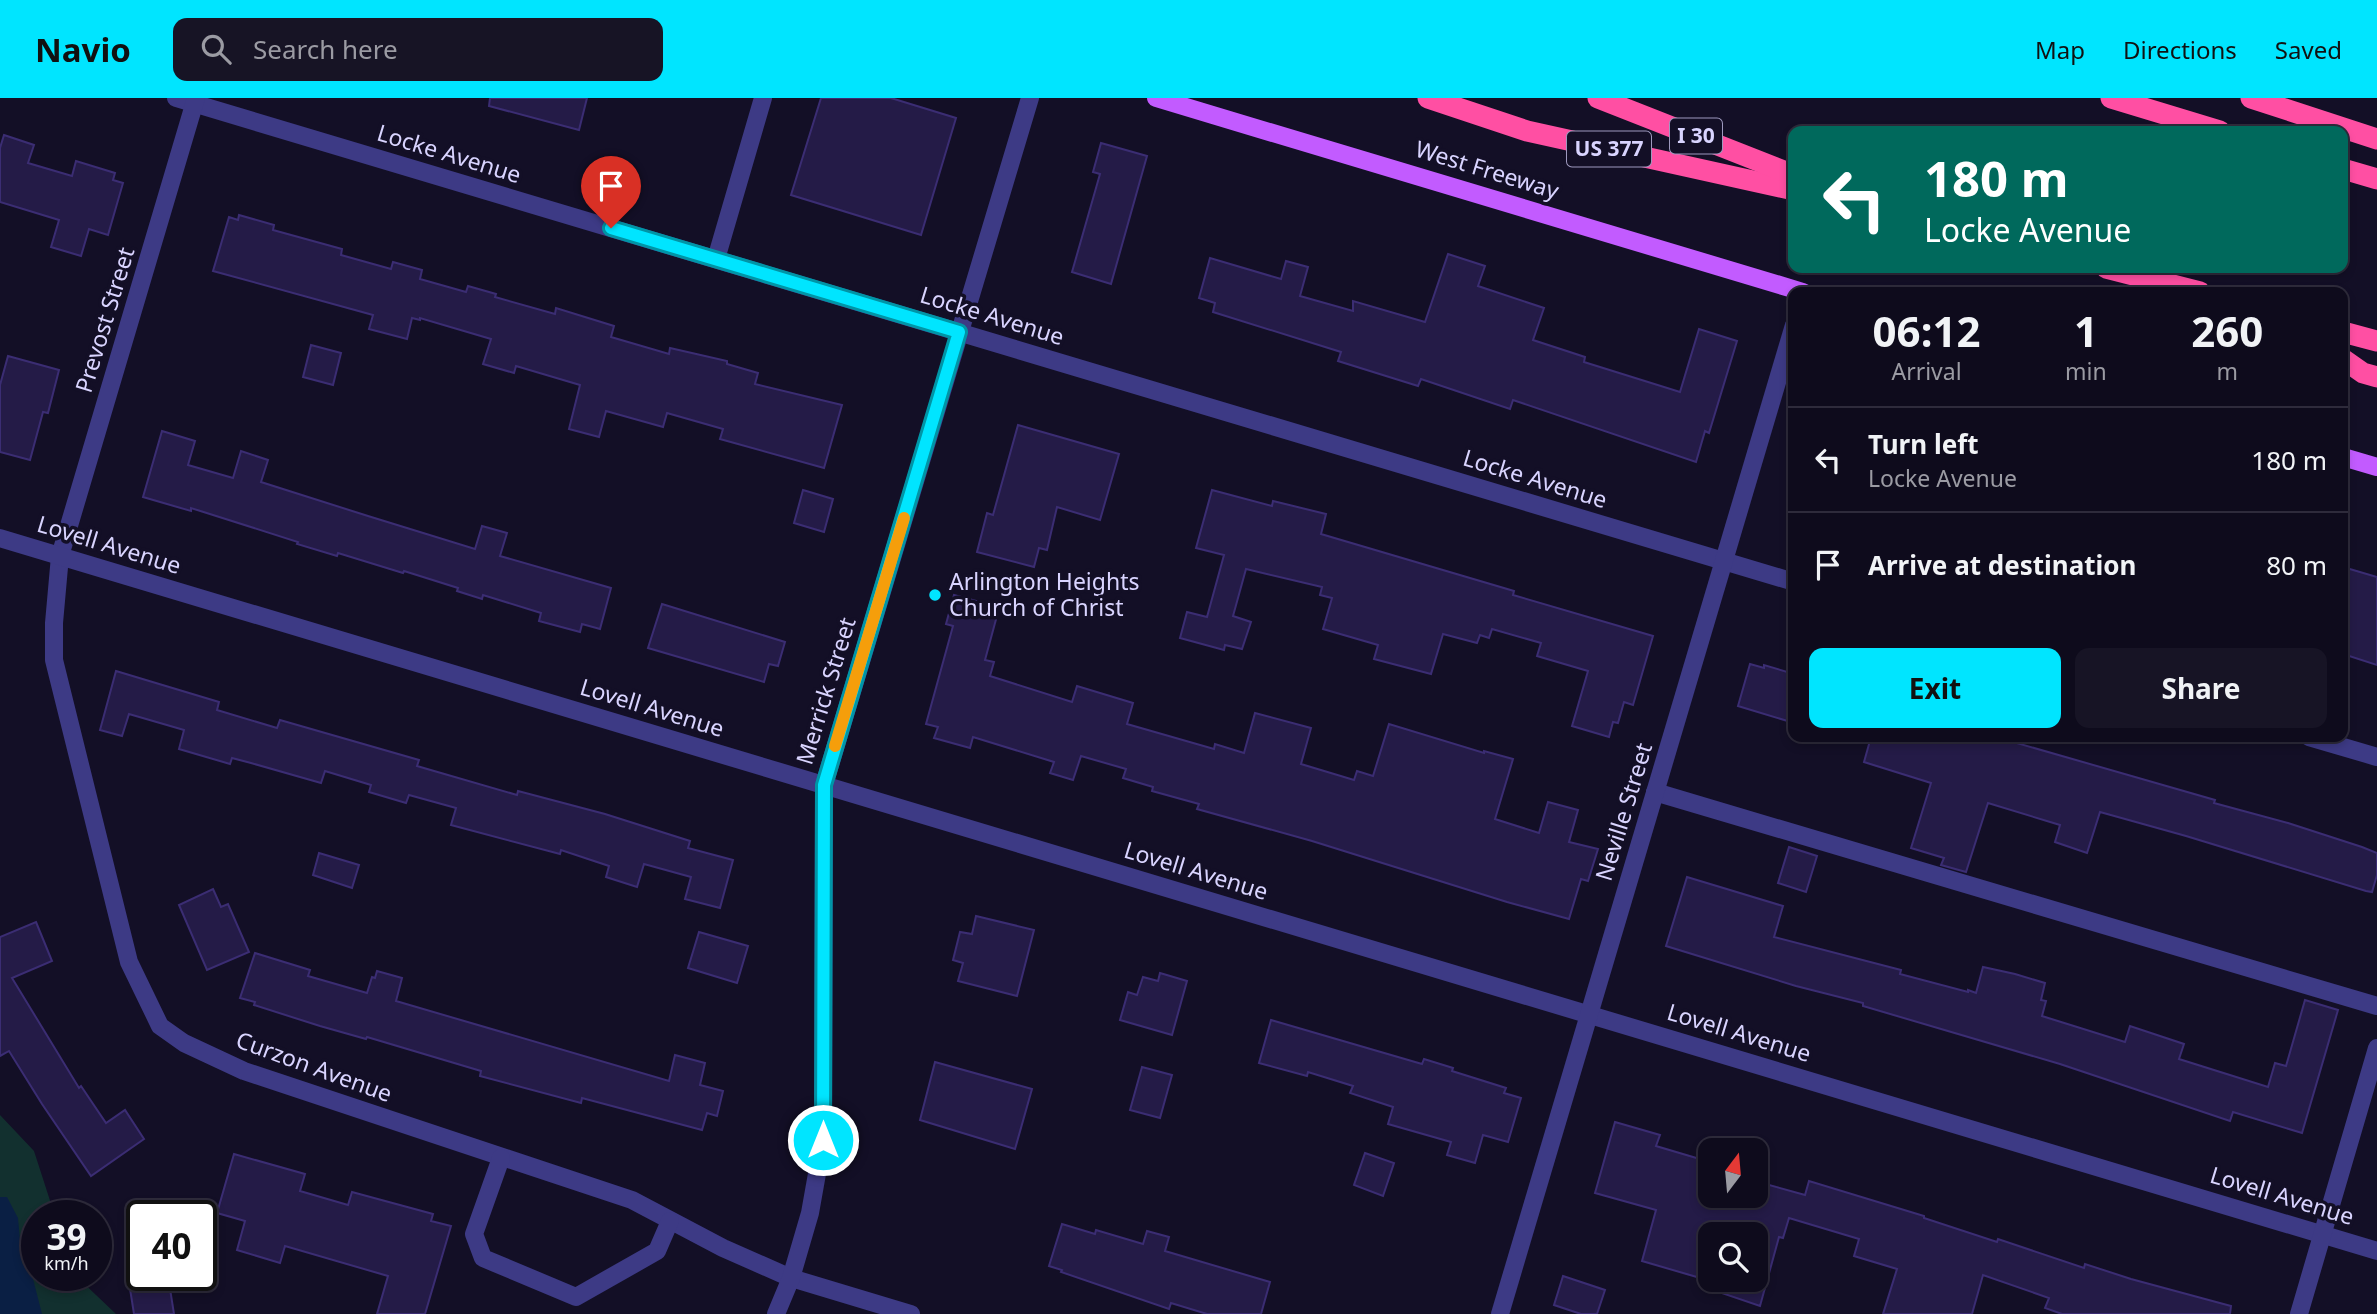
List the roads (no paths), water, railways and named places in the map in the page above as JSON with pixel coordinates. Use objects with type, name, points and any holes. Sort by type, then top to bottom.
[{"type":"highway","name":"US 377","points":[[1428,98],[1527,131],[1788,189]]},
{"type":"highway","name":"I 30","points":[[1598,98],[1788,172]]},
{"type":"highway","points":[[2111,98],[2203,126]]},
{"type":"highway","points":[[2252,98],[2337,126]]},
{"type":"highway","points":[[2348,129],[2377,139]]},
{"type":"highway","points":[[2348,170],[2377,179]]},
{"type":"highway","points":[[2126,273],[2180,287]]},
{"type":"highway","points":[[2348,332],[2377,341]]},
{"type":"highway","points":[[2348,362],[2363,373],[2377,377]]},
{"type":"main road","name":"West Freeway","points":[[1156,98],[1788,288]]},
{"type":"main road","points":[[2348,458],[2377,467]]},
{"type":"street","name":"Locke Avenue","points":[[176,98],[196,101],[1788,580]]},
{"type":"street","points":[[716,259],[763,98]]},
{"type":"street","name":"Merrick Street","points":[[776,1314],[791,1278],[810,1213],[823,1140],[824,785],[1030,98]]},
{"type":"street","name":"Prevost Street","points":[[60,556],[196,101]]},
{"type":"street","name":"Neville Street","points":[[1500,1314],[1788,345]]},
{"type":"street","name":"Lovell Avenue","points":[[0,538],[2377,1251]]},
{"type":"street","name":"Curzon Avenue","points":[[60,556],[54,623],[54,660],[129,962],[160,1026],[184,1044],[244,1071],[632,1200],[723,1248],[791,1278],[911,1314]]},
{"type":"street","points":[[2326,742],[2377,757]]},
{"type":"street","points":[[1655,792],[2377,1006]]},
{"type":"street","points":[[2299,1314],[2377,1048]]},
{"type":"street","points":[[501,1158],[474,1234],[482,1258],[576,1297],[657,1251],[670,1220]]},
{"type":"water","points":[[0,1197],[7,1197],[18,1218],[21,1291],[36,1291],[42,1314],[0,1314]]},
{"type":"place","name":"Arlington Heights Church of Christ","points":[[935,595]]}]
